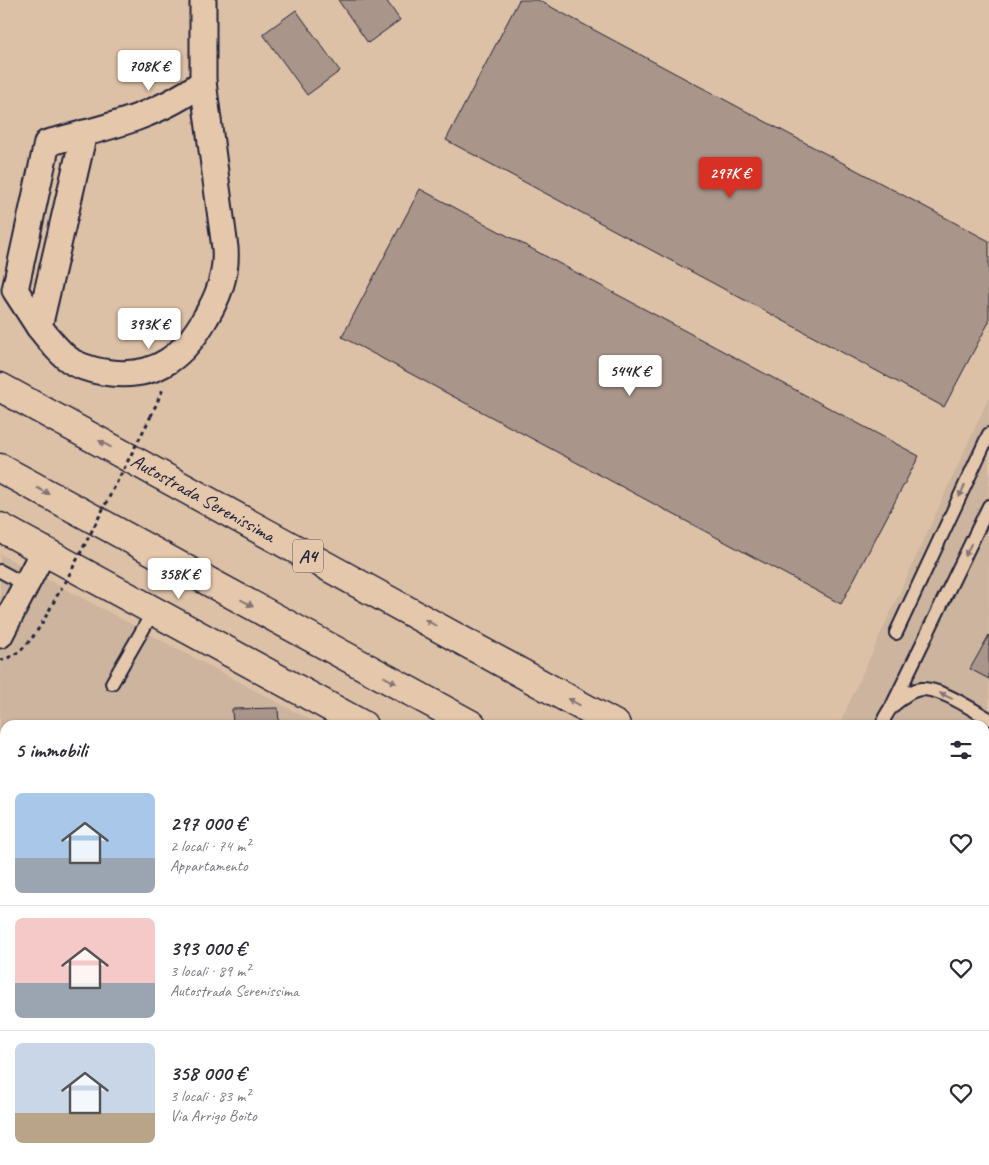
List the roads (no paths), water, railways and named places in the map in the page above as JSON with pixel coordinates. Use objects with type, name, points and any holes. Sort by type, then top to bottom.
[{"type":"main road","name":"Autostrada Serenissima","points":[[0,387],[607,720]]},
{"type":"main road","points":[[0,468],[463,720]]},
{"type":"main road","points":[[0,527],[353,720]]},
{"type":"street","points":[[203,0],[203,82],[226,261],[225,273],[214,304],[197,333],[178,353],[158,368],[147,372],[119,374],[101,372],[73,363],[39,327],[15,290],[47,143],[158,110],[203,82]]},
{"type":"street","points":[[39,327],[84,133]]},
{"type":"street","points":[[0,635],[44,550]]},
{"type":"lane","points":[[896,633],[989,434]]},
{"type":"lane","points":[[883,720],[893,704],[989,506]]},
{"type":"lane","points":[[0,571],[26,585]]},
{"type":"lane","points":[[112,683],[154,610]]},
{"type":"lane","points":[[893,704],[906,695],[920,689],[928,690],[953,699],[989,719]]}]
